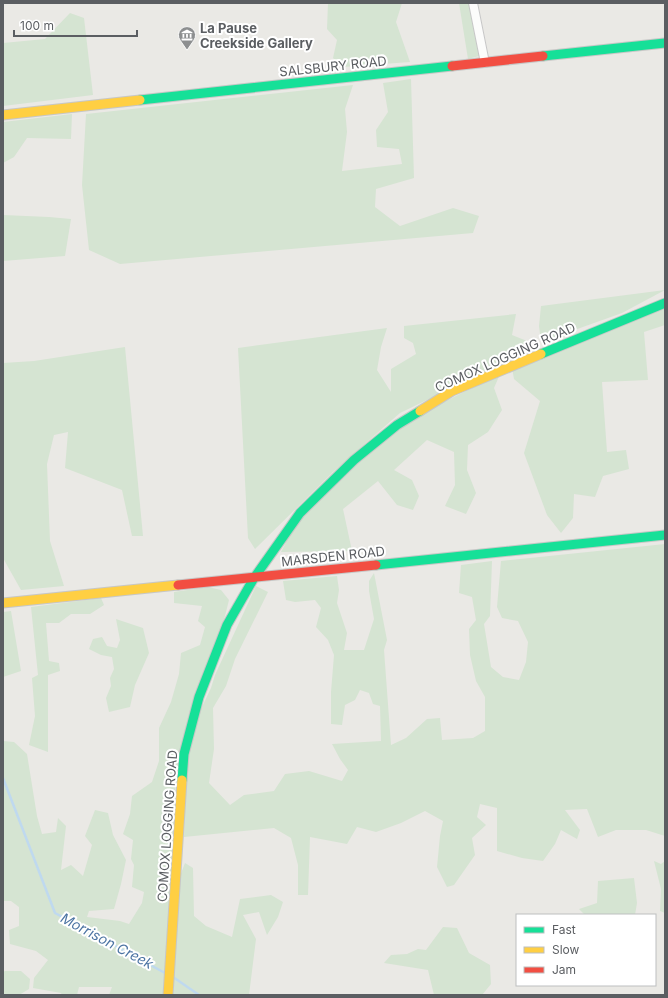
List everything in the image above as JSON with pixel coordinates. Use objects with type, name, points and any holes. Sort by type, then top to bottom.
[{"type":"street","points":[[474,3],[486,62]]},
{"type":"street","name":"SALSBURY ROAD","points":[[3,115],[665,43]]},
{"type":"street","name":"COMOX LOGGING ROAD","points":[[168,995],[184,754],[199,697],[227,625],[254,578],[300,513],[354,460],[397,425],[452,391],[665,303]]},
{"type":"street","name":"MARSDEN ROAD","points":[[3,603],[665,535]]},
{"type":"green space","points":[[328,3],[402,3],[396,22],[410,62],[343,67],[333,58],[337,40],[327,29]]},
{"type":"green space","points":[[459,3],[471,3],[479,56],[468,59]]},
{"type":"green space","points":[[70,13],[84,18],[93,95],[3,106],[3,43],[45,39]]},
{"type":"green space","points":[[411,79],[414,178],[376,189],[375,207],[400,226],[453,208],[479,216],[473,233],[120,264],[89,250],[82,185],[86,114],[353,85],[345,109],[347,132],[342,171],[402,164],[399,149],[377,147],[376,130],[388,112],[383,83]]},
{"type":"green space","points":[[72,114],[71,139],[27,138],[14,157],[3,163],[3,122]]},
{"type":"green space","points":[[3,215],[71,219],[65,256],[3,261]]},
{"type":"green space","points":[[665,290],[622,313],[541,342],[539,326],[541,306]]},
{"type":"green space","points":[[665,308],[665,325],[644,332],[648,380],[602,382],[607,452],[626,450],[629,469],[603,476],[595,497],[574,494],[573,518],[561,533],[547,515],[524,453],[540,401],[514,379],[512,368]]},
{"type":"green space","points":[[516,314],[512,335],[527,341],[522,354],[400,413],[333,472],[255,549],[248,538],[238,348],[387,328],[381,347],[377,370],[391,392],[391,369],[416,354],[413,343],[404,338],[404,326]]},
{"type":"green space","points":[[125,347],[143,536],[132,536],[122,490],[65,468],[68,432],[54,435],[47,464],[50,541],[64,586],[21,590],[3,558],[3,363],[34,361]]},
{"type":"green space","points":[[500,374],[494,388],[502,410],[488,432],[468,445],[467,470],[476,493],[466,514],[445,506],[455,485],[454,452],[427,440],[394,470],[412,480],[419,496],[413,510],[397,505],[378,481],[343,509],[352,551],[281,552],[296,523],[343,476],[406,421]]},
{"type":"green space","points":[[665,544],[665,836],[646,830],[616,830],[598,837],[587,809],[565,810],[580,830],[577,839],[561,830],[555,844],[543,861],[522,858],[497,851],[497,808],[480,804],[477,817],[486,825],[472,838],[475,855],[454,885],[447,887],[437,867],[443,821],[425,811],[401,823],[376,832],[357,827],[347,844],[310,837],[308,895],[298,895],[298,865],[291,838],[274,828],[184,837],[187,758],[201,709],[256,586],[268,592],[235,659],[226,686],[213,708],[214,749],[209,783],[230,805],[244,795],[274,791],[285,774],[309,771],[342,781],[348,770],[332,744],[381,741],[380,706],[373,704],[369,693],[360,690],[355,700],[345,705],[342,725],[331,724],[331,692],[334,655],[328,640],[316,627],[321,608],[315,600],[295,602],[286,600],[283,581],[337,576],[339,590],[337,603],[347,633],[344,650],[364,650],[374,619],[369,591],[369,581],[374,573],[387,640],[384,650],[391,745],[406,738],[427,719],[440,718],[442,740],[473,738],[485,731],[485,697],[476,681],[470,655],[469,629],[476,620],[472,597],[459,593],[461,565],[492,561],[490,616],[484,624],[491,667],[503,677],[519,680],[526,662],[528,642],[518,621],[502,618],[497,607],[501,561]]},
{"type":"green space","points":[[208,587],[221,590],[229,600],[225,616],[189,714],[176,771],[164,995],[109,995],[112,987],[79,987],[77,995],[62,995],[61,993],[33,988],[34,978],[48,960],[36,951],[10,944],[9,930],[19,926],[19,907],[11,901],[3,901],[3,741],[14,742],[27,754],[37,816],[42,834],[56,832],[58,818],[66,826],[61,870],[71,865],[83,876],[92,845],[85,836],[95,810],[108,813],[113,835],[126,860],[114,909],[89,911],[87,917],[120,921],[129,924],[142,903],[144,892],[132,887],[134,865],[131,859],[133,840],[123,834],[130,814],[132,796],[152,782],[159,761],[159,728],[171,702],[179,674],[181,653],[200,645],[205,627],[198,621],[202,606],[174,603],[174,592]]},
{"type":"green space","points":[[101,598],[104,605],[90,614],[71,614],[59,623],[46,623],[49,661],[59,663],[60,671],[48,675],[48,752],[29,745],[35,716],[32,678],[38,675],[31,607]]},
{"type":"green space","points":[[11,611],[21,671],[3,677],[3,612]]},
{"type":"green space","points":[[116,619],[143,628],[149,653],[135,685],[130,707],[109,712],[106,698],[111,686],[110,678],[114,669],[112,657],[101,655],[89,649],[93,639],[102,637],[107,646],[117,648],[120,640]]},
{"type":"green space","points":[[654,861],[661,864],[665,861],[665,913],[660,911],[661,889]]},
{"type":"green space","points":[[185,863],[193,868],[194,916],[206,926],[232,937],[240,899],[271,895],[283,902],[278,917],[267,935],[259,912],[243,915],[256,939],[249,995],[173,995],[180,876]]},
{"type":"green space","points":[[634,878],[637,903],[635,914],[584,914],[579,909],[597,903],[598,881]]},
{"type":"green space","points":[[443,927],[457,928],[469,953],[490,965],[491,984],[482,995],[434,995],[428,970],[384,963],[391,955],[407,954],[418,949],[426,950]]},
{"type":"green space","points":[[21,971],[30,979],[29,989],[19,995],[3,995],[3,972]]},
{"type":"waterway","name":"Morrison Creek","points":[[3,778],[55,913],[165,973]]},
{"type":"waterway","name":"Morrison Creek","points":[[173,977],[199,995]]},
{"type":"traffic: fast","points":[[543,56],[665,43]]},
{"type":"traffic: fast","points":[[140,100],[452,66]]},
{"type":"traffic: fast","points":[[541,354],[665,303]]},
{"type":"traffic: fast","points":[[182,780],[184,754],[199,697],[227,625],[254,578],[300,513],[354,460],[397,425],[420,411]]},
{"type":"traffic: fast","points":[[376,565],[665,535]]},
{"type":"traffic: slow","points":[[3,115],[140,100]]},
{"type":"traffic: slow","points":[[420,411],[452,391],[541,354]]},
{"type":"traffic: slow","points":[[3,603],[178,585]]},
{"type":"traffic: slow","points":[[168,995],[182,780]]},
{"type":"traffic: jam","points":[[452,66],[543,56]]},
{"type":"traffic: jam","points":[[178,585],[376,565]]},
{"type":"place","name":"La Pause Creekside Gallery","points":[[187,50]]}]
